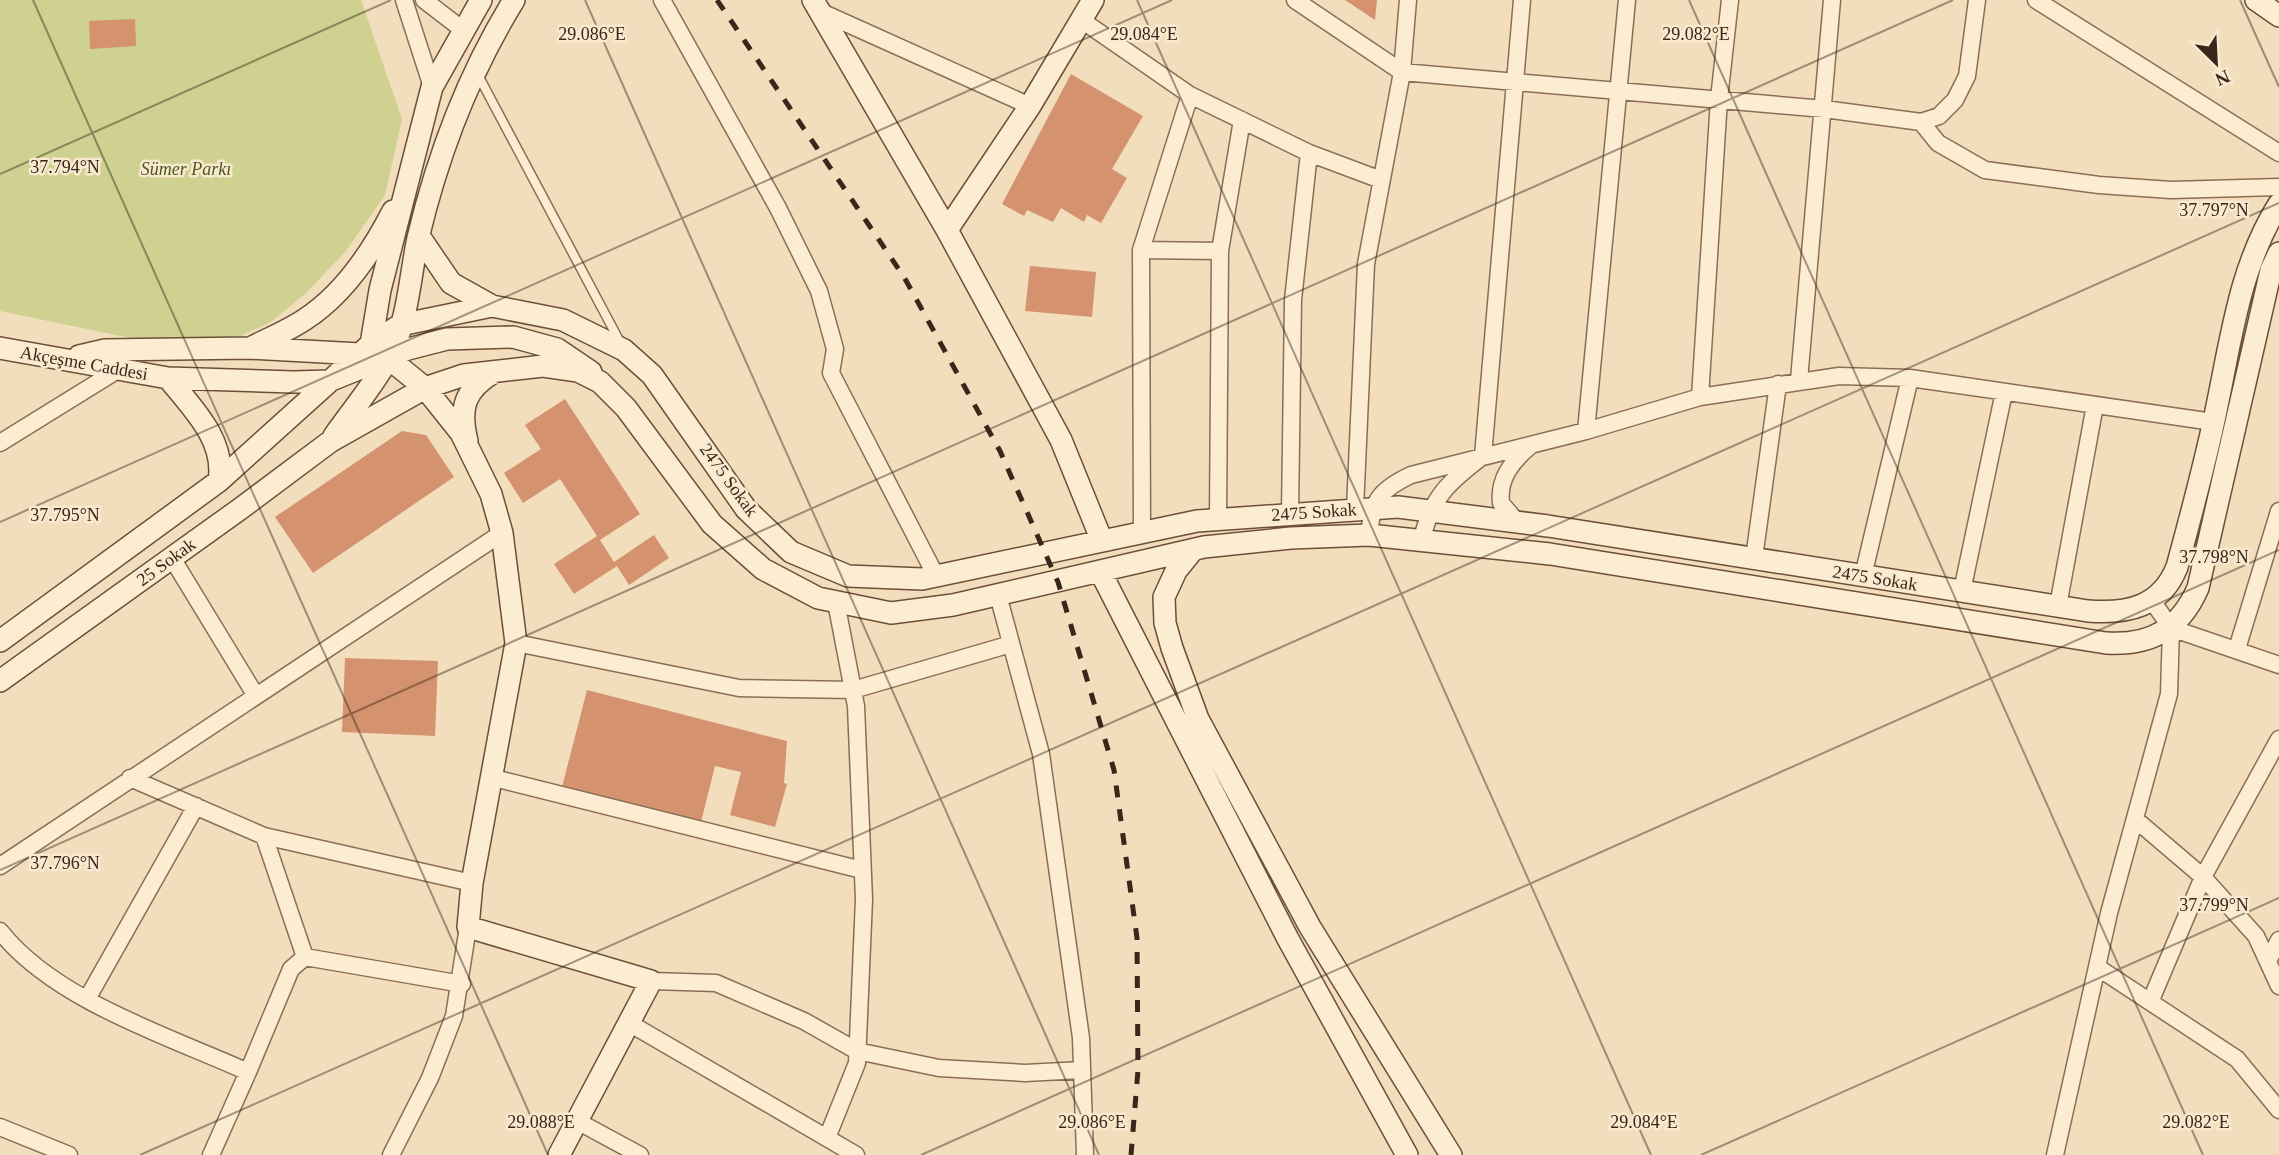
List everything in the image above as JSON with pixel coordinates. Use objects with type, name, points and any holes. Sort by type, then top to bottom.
[{"type":"main road","points":[[365,349],[432,87],[481,0]]},
{"type":"main road","points":[[331,441],[389,356],[400,325],[419,236],[456,113],[475,69],[514,0]]},
{"type":"main road","points":[[947,230],[1030,106],[1093,0]]},
{"type":"main road","points":[[816,5],[947,230],[1061,440],[1102,541]]},
{"type":"main road","points":[[249,348],[303,320],[331,299],[362,262],[408,181]]},
{"type":"main road","points":[[2152,602],[2167,588],[2177,567],[2214,422],[2236,305],[2262,232],[2279,204]]},
{"type":"main road","points":[[419,236],[451,283],[492,306]]},
{"type":"main road","name":"2475 Sokak","points":[[331,441],[425,388],[464,375],[498,369],[543,366],[578,371],[600,383],[626,408],[712,524],[763,569],[818,598],[891,613],[998,595],[1193,550],[1291,538],[1369,535],[1550,554],[2106,643],[2140,642],[2171,628],[2188,608],[2198,588],[2241,390],[2271,270],[2279,253]]},
{"type":"main road","name":"2475 Sokak","points":[[219,481],[365,349],[400,325],[492,306],[563,320],[624,350],[652,375],[688,422],[746,509],[791,552],[848,576],[922,579],[1219,519],[1364,508],[1429,510],[1517,522],[2058,606],[2113,611],[2138,608],[2152,602]]},
{"type":"main road","points":[[329,381],[389,356],[447,340],[513,337],[557,349],[588,369],[600,383]]},
{"type":"main road","name":"Akçeşme Caddesi","points":[[0,348],[168,378],[329,381]]},
{"type":"main road","points":[[67,359],[105,350],[365,349],[389,356],[425,388],[468,446],[491,494],[502,533],[516,642],[494,778],[472,883],[468,927],[650,981],[559,1155]]},
{"type":"main road","points":[[468,446],[462,421],[465,397],[480,380],[498,369]]},
{"type":"main road","points":[[168,378],[202,420],[219,450],[222,463],[219,481]]},
{"type":"main road","name":"25 Sokak","points":[[0,681],[331,441]]},
{"type":"main road","name":"25 Sokak","points":[[0,641],[219,481]]},
{"type":"main road","points":[[1193,550],[1176,571],[1164,597],[1165,623],[1198,719],[1310,927],[1451,1155]]},
{"type":"main road","points":[[1100,571],[1288,939],[1407,1155]]},
{"type":"street","points":[[404,0],[432,87]]},
{"type":"street","points":[[424,0],[463,30]]},
{"type":"street","points":[[662,0],[778,208],[819,291],[835,349],[831,373],[936,576]]},
{"type":"street","points":[[1294,0],[1402,72],[1824,109],[1921,122],[1939,116],[1955,100],[1967,76],[1977,0]]},
{"type":"street","points":[[1369,535],[1364,508],[1366,264],[1402,72],[1408,0]]},
{"type":"street","points":[[1422,539],[1429,510],[1453,481],[1483,456],[1522,0]]},
{"type":"street","points":[[1586,431],[1627,0]]},
{"type":"street","points":[[1700,397],[1719,99],[1730,0]]},
{"type":"street","points":[[1799,380],[1832,0]]},
{"type":"street","points":[[2036,0],[2279,153]]},
{"type":"street","points":[[816,5],[1030,106]]},
{"type":"street","points":[[1080,19],[1190,95],[1310,153],[1381,180]]},
{"type":"street","points":[[1142,533],[1141,250],[1190,95]]},
{"type":"street","points":[[1219,519],[1220,251],[1242,120]]},
{"type":"street","points":[[1921,122],[1938,143],[1984,170],[2099,185],[2171,190],[2279,187]]},
{"type":"street","points":[[1290,513],[1293,300],[1310,153]]},
{"type":"street","points":[[1141,250],[1220,251]]},
{"type":"street","points":[[0,443],[121,368]]},
{"type":"street","points":[[1364,508],[1411,475],[1586,431],[1700,397],[1799,380],[1839,376],[1910,378],[2214,422]]},
{"type":"street","points":[[1863,576],[1910,378]]},
{"type":"street","points":[[1754,558],[1778,384]]},
{"type":"street","points":[[1962,591],[2004,392]]},
{"type":"street","points":[[2058,606],[2095,404]]},
{"type":"street","points":[[1517,522],[1501,503],[1502,485],[1514,461],[1532,444]]},
{"type":"street","points":[[2237,649],[2279,511]]},
{"type":"street","points":[[0,866],[502,533]]},
{"type":"street","points":[[172,558],[256,696]]},
{"type":"street","points":[[998,595],[1041,754],[1082,1038],[1085,1155]]},
{"type":"street","points":[[827,1138],[857,1063],[862,870],[853,690],[836,602]]},
{"type":"street","points":[[2152,602],[2171,628],[2279,665]]},
{"type":"street","points":[[2055,1155],[2097,967],[2169,694],[2171,628]]},
{"type":"street","points":[[516,642],[739,688],[853,690],[1011,644]]},
{"type":"street","points":[[2151,1000],[2203,877],[2279,739]]},
{"type":"street","points":[[130,778],[264,836],[472,883]]},
{"type":"street","points":[[494,778],[862,870]]},
{"type":"street","points":[[87,999],[196,806]]},
{"type":"street","points":[[2135,820],[2203,877],[2256,936],[2279,986]]},
{"type":"street","points":[[264,836],[305,957]]},
{"type":"street","points":[[391,1155],[443,1049],[461,984],[468,927]]},
{"type":"street","points":[[0,931],[16,952],[70,992],[248,1072]]},
{"type":"street","points":[[2268,961],[2279,940]]},
{"type":"street","points":[[305,957],[461,984]]},
{"type":"street","points":[[211,1155],[291,969],[305,957]]},
{"type":"street","points":[[2097,967],[2237,1059],[2279,1110]]},
{"type":"street","points":[[650,981],[716,983],[804,1021],[858,1051],[939,1068],[1025,1073],[1082,1070]]},
{"type":"street","points":[[629,1023],[856,1155]]},
{"type":"street","points":[[577,1121],[640,1155]]},
{"type":"street","points":[[0,1127],[69,1155]]},
{"type":"lane","points":[[475,69],[624,350]]},
{"type":"green space","name":"Sümer Parkı","points":[[0,0],[361,0],[402,119],[385,195],[346,251],[306,293],[271,322],[234,339],[140,340],[0,311]]},
{"type":"building","points":[[1345,0],[1377,0],[1375,20]]},
{"type":"building","points":[[135,19],[136,46],[90,49],[89,21]]},
{"type":"building","points":[[1071,74],[1143,116],[1112,169],[1127,178],[1101,223],[1087,215],[1084,222],[1061,208],[1053,222],[1027,210],[1024,216],[1002,204]]},
{"type":"building","points":[[1030,266],[1096,272],[1092,317],[1025,311]]},
{"type":"building","points":[[565,399],[640,514],[600,540],[614,562],[654,535],[669,558],[629,585],[617,566],[574,594],[554,564],[597,536],[560,479],[523,503],[504,473],[541,449],[525,425]]},
{"type":"building","points":[[402,431],[426,435],[454,477],[313,573],[275,517]]},
{"type":"building","points":[[345,658],[438,661],[435,736],[342,732]]},
{"type":"building","points":[[587,690],[787,741],[784,783],[787,784],[775,827],[730,815],[741,772],[715,766],[701,822],[562,787]]},
{"type":"railway","points":[[717,0],[904,277],[1000,451],[1058,582],[1114,770],[1137,938],[1138,1070],[1131,1155]]}]
